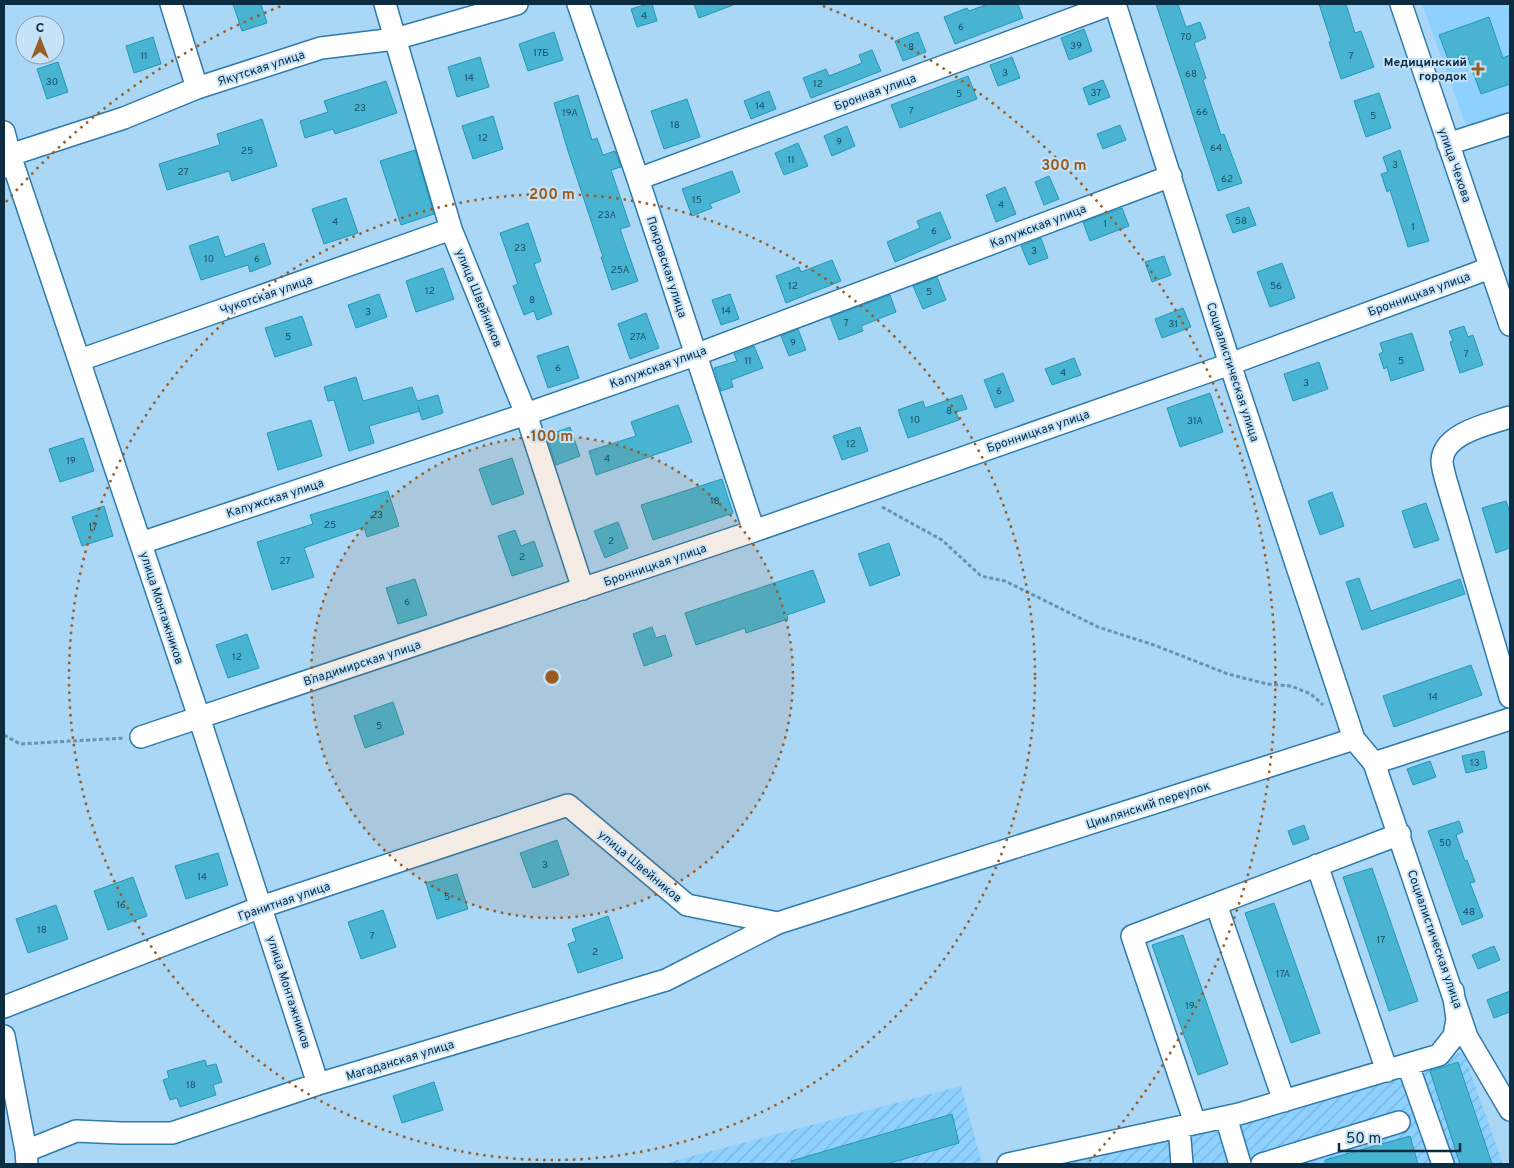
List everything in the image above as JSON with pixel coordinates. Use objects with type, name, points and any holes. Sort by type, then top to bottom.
[{"type":"street","points":[[171,4],[197,88]]},
{"type":"street","name":"улица Швейников","points":[[385,4],[451,229],[526,414],[583,589]]},
{"type":"street","name":"Якутская улица","points":[[7,161],[124,118],[197,88],[321,48],[395,39],[518,4]]},
{"type":"street","name":"Покровская улица","points":[[578,4],[754,531]]},
{"type":"street","name":"Бронная улица","points":[[638,180],[1113,4]]},
{"type":"street","name":"Социалистическая улица","points":[[1113,4],[1171,176],[1230,364],[1354,740]]},
{"type":"street","name":"улица Чехова","points":[[1401,4],[1510,325]]},
{"type":"street","points":[[1448,144],[1510,124]]},
{"type":"street","name":"улица Монтажников","points":[[4,132],[7,161],[80,360],[199,717],[318,1084]]},
{"type":"street","name":"Калужская улица","points":[[141,543],[526,414],[695,355],[1171,176]]},
{"type":"street","name":"Чукотская улица","points":[[80,360],[451,229]]},
{"type":"street","name":"Бронницкая улица","points":[[583,589],[1230,364],[1490,268]]},
{"type":"street","points":[[1510,417],[1468,431],[1458,437],[1450,444],[1444,453],[1442,461],[1510,697]]},
{"type":"street","name":"Владимирская улица","points":[[141,737],[583,589]]},
{"type":"street","points":[[1354,740],[1374,762],[1510,719]]},
{"type":"street","name":"Цимлянский переулок","points":[[778,923],[1354,740]]},
{"type":"street","name":"Социалистическая улица","points":[[1374,762],[1400,834],[1467,1037],[1510,1110]]},
{"type":"street","name":"улица Швейников","points":[[568,805],[687,905],[778,923]]},
{"type":"street","name":"Гранитная улица","points":[[4,1007],[261,907],[568,805]]},
{"type":"street","points":[[1182,1164],[1187,1125],[1132,936],[1400,834]]},
{"type":"street","points":[[1317,865],[1387,1071]]},
{"type":"street","points":[[1216,904],[1284,1101]]},
{"type":"street","name":"Магаданская улица","points":[[27,1158],[76,1131],[120,1134],[172,1133],[318,1084],[666,980],[778,923]]},
{"type":"street","points":[[1008,1164],[1226,1116],[1284,1101],[1438,1055],[1454,1036],[1457,1019],[1453,991]]},
{"type":"street","points":[[4,1036],[27,1158]]},
{"type":"street","points":[[1408,1065],[1442,1164]]},
{"type":"street","points":[[1226,1116],[1240,1164]]},
{"type":"street","points":[[1262,1164],[1399,1122]]},
{"type":"path","points":[[877,506],[886,507],[942,540],[981,576],[1005,581],[1098,628],[1154,645],[1228,674],[1266,684],[1291,686],[1311,694],[1329,710]]},
{"type":"path","points":[[4,735],[20,744],[141,737]]},
{"type":"shaded area","name":"Медицинский городок","points":[[1422,4],[1510,4],[1510,115],[1467,129]]},
{"type":"shaded area","points":[[1463,1052],[1503,1164],[1048,1164],[1389,1077]]},
{"type":"shaded area","points":[[961,1086],[982,1164],[662,1164]]},
{"type":"building","points":[[233,4],[261,4],[267,23],[242,31]]},
{"type":"building","points":[[652,4],[657,21],[637,27],[631,9]]},
{"type":"building","points":[[694,4],[733,4],[733,5],[699,18]]},
{"type":"building","points":[[988,4],[1018,4],[1023,18],[955,44],[944,17],[967,8],[969,11]]},
{"type":"building","points":[[1156,4],[1178,4],[1186,27],[1200,22],[1206,38],[1194,43],[1206,78],[1203,80],[1221,135],[1224,134],[1242,183],[1218,191]]},
{"type":"building","points":[[1319,4],[1346,4],[1355,33],[1361,31],[1374,67],[1341,79]]},
{"type":"building","points":[[1489,17],[1503,58],[1510,55],[1510,84],[1481,94],[1468,58],[1450,64],[1439,35]]},
{"type":"building","points":[[1084,29],[1092,51],[1069,60],[1061,38]]},
{"type":"building","points":[[554,32],[563,60],[528,71],[519,44]]},
{"type":"building","points":[[918,32],[926,52],[903,61],[895,41]]},
{"type":"building","points":[[153,37],[161,64],[134,73],[126,46]]},
{"type":"building","points":[[872,50],[881,71],[811,98],[803,78],[826,69],[829,76],[862,63],[859,55]]},
{"type":"building","points":[[480,57],[489,87],[457,97],[448,67]]},
{"type":"building","points":[[1012,57],[1020,78],[998,86],[990,65]]},
{"type":"building","points":[[49,65],[59,65],[68,92],[47,99],[37,69]]},
{"type":"building","points":[[968,76],[977,99],[900,128],[891,105]]},
{"type":"building","points":[[1103,80],[1110,97],[1089,105],[1083,88]]},
{"type":"building","points":[[386,81],[397,113],[335,134],[333,129],[305,138],[300,121],[328,112],[324,101]]},
{"type":"building","points":[[769,91],[776,109],[751,119],[744,101]]},
{"type":"building","points":[[1379,93],[1391,128],[1366,137],[1354,101]]},
{"type":"building","points":[[578,95],[592,140],[597,138],[603,155],[615,151],[621,167],[611,170],[630,226],[620,229],[638,281],[612,290],[554,103]]},
{"type":"building","points":[[687,99],[700,137],[664,149],[651,111]]},
{"type":"building","points":[[493,116],[503,149],[473,159],[462,126]]},
{"type":"building","points":[[262,119],[277,166],[232,181],[229,171],[167,190],[159,164],[220,145],[217,134]]},
{"type":"building","points":[[1120,125],[1126,140],[1103,149],[1097,134]]},
{"type":"building","points":[[847,126],[855,146],[832,156],[824,136]]},
{"type":"building","points":[[798,143],[808,166],[784,175],[775,153]]},
{"type":"building","points":[[415,150],[434,214],[401,225],[380,161]]},
{"type":"building","points":[[1400,150],[1429,241],[1408,247],[1390,190],[1387,192],[1381,174],[1388,172],[1383,157]]},
{"type":"building","points":[[732,171],[740,192],[710,204],[712,208],[692,216],[682,189]]},
{"type":"building","points":[[1049,176],[1059,199],[1044,205],[1035,182]]},
{"type":"building","points":[[1005,187],[1016,214],[996,222],[986,195]]},
{"type":"building","points":[[346,198],[358,233],[324,244],[312,209]]},
{"type":"building","points":[[1249,207],[1256,225],[1233,233],[1226,215]]},
{"type":"building","points":[[1122,208],[1129,226],[1090,241],[1083,222]]},
{"type":"building","points":[[940,212],[951,238],[895,262],[887,242],[920,228],[917,221]]},
{"type":"building","points":[[528,223],[541,261],[534,264],[552,314],[537,320],[534,311],[524,315],[513,286],[518,284],[500,233]]},
{"type":"building","points":[[218,236],[225,257],[264,243],[271,264],[250,272],[248,265],[201,280],[189,246]]},
{"type":"building","points":[[1041,238],[1048,258],[1029,265],[1021,246]]},
{"type":"building","points":[[1164,256],[1171,275],[1152,282],[1145,262]]},
{"type":"building","points":[[832,260],[841,281],[786,303],[776,276],[799,267],[801,272]]},
{"type":"building","points":[[1282,263],[1295,298],[1270,307],[1257,272]]},
{"type":"building","points":[[443,268],[454,299],[416,312],[406,281]]},
{"type":"building","points":[[937,277],[946,300],[923,309],[913,286]]},
{"type":"building","points":[[379,294],[387,317],[356,328],[348,305]]},
{"type":"building","points":[[730,294],[739,319],[721,325],[712,300]]},
{"type":"building","points":[[890,295],[896,312],[861,326],[863,331],[839,340],[830,317]]},
{"type":"building","points":[[1183,308],[1191,327],[1162,338],[1155,319]]},
{"type":"building","points":[[646,313],[659,348],[630,359],[618,324]]},
{"type":"building","points":[[302,316],[312,345],[275,357],[265,328]]},
{"type":"building","points":[[1464,326],[1468,337],[1473,335],[1483,365],[1460,373],[1450,342],[1453,341],[1449,331]]},
{"type":"building","points":[[798,329],[806,350],[789,356],[781,336]]},
{"type":"building","points":[[1412,333],[1424,370],[1391,381],[1387,367],[1384,369],[1379,354],[1383,352],[1380,343]]},
{"type":"building","points":[[568,346],[579,378],[548,388],[537,356]]},
{"type":"building","points":[[754,346],[763,368],[731,380],[733,387],[721,391],[714,368],[737,361],[734,354]]},
{"type":"building","points":[[1074,358],[1081,375],[1052,385],[1045,369]]},
{"type":"building","points":[[1319,362],[1328,389],[1293,401],[1284,374]]},
{"type":"building","points":[[1003,373],[1014,401],[995,408],[984,380]]},
{"type":"building","points":[[356,377],[363,401],[412,387],[417,401],[438,395],[443,413],[422,420],[419,411],[369,426],[374,443],[349,451],[334,400],[328,401],[324,387]]},
{"type":"building","points":[[1210,393],[1223,432],[1180,447],[1167,408]]},
{"type":"building","points":[[962,395],[967,409],[956,412],[959,420],[908,438],[898,410],[923,401],[925,408]]},
{"type":"building","points":[[678,405],[692,442],[596,475],[589,451],[636,436],[631,422]]},
{"type":"building","points":[[311,420],[322,456],[278,470],[267,433]]},
{"type":"building","points":[[570,427],[580,456],[556,465],[546,436]]},
{"type":"building","points":[[860,427],[868,451],[842,460],[833,436]]},
{"type":"building","points":[[83,438],[94,471],[60,482],[49,449]]},
{"type":"building","points":[[512,458],[524,494],[492,505],[479,469]]},
{"type":"building","points":[[722,479],[733,513],[653,540],[641,505]]},
{"type":"building","points":[[388,491],[399,526],[367,537],[364,527],[304,548],[314,577],[272,590],[257,542],[313,524],[310,515]]},
{"type":"building","points":[[1332,492],[1344,526],[1320,535],[1308,501]]},
{"type":"building","points":[[1506,501],[1510,513],[1510,548],[1496,553],[1482,508]]},
{"type":"building","points":[[1426,503],[1439,540],[1414,548],[1402,511]]},
{"type":"building","points":[[104,506],[113,536],[82,546],[72,517]]},
{"type":"building","points":[[618,522],[628,548],[605,558],[594,531]]},
{"type":"building","points":[[515,530],[521,546],[534,541],[543,566],[512,576],[498,536]]},
{"type":"building","points":[[889,543],[900,575],[870,586],[858,554]]},
{"type":"building","points":[[813,570],[825,602],[787,615],[788,619],[746,633],[745,628],[696,645],[685,613]]},
{"type":"building","points":[[1359,578],[1371,611],[1460,579],[1465,594],[1362,630],[1346,582]]},
{"type":"building","points":[[415,579],[427,615],[398,624],[386,588]]},
{"type":"building","points":[[652,627],[656,638],[665,635],[672,656],[644,666],[633,634]]},
{"type":"building","points":[[247,634],[259,668],[228,678],[216,645]]},
{"type":"building","points":[[1471,665],[1482,695],[1394,727],[1383,696]]},
{"type":"building","points":[[393,702],[404,734],[365,748],[354,716]]},
{"type":"building","points":[[1484,751],[1487,768],[1466,773],[1462,756]]},
{"type":"building","points":[[1430,761],[1436,777],[1413,785],[1407,769]]},
{"type":"building","points":[[1459,821],[1463,832],[1456,835],[1475,882],[1470,883],[1483,917],[1462,925],[1428,831]]},
{"type":"building","points":[[1304,825],[1309,839],[1293,845],[1288,831]]},
{"type":"building","points":[[557,840],[569,875],[533,888],[520,853]]},
{"type":"building","points":[[218,853],[228,885],[186,899],[175,866]]},
{"type":"building","points":[[1372,868],[1418,1001],[1389,1011],[1343,877]]},
{"type":"building","points":[[457,874],[468,909],[437,919],[426,883]]},
{"type":"building","points":[[133,877],[147,916],[108,930],[94,891]]},
{"type":"building","points":[[1274,903],[1320,1033],[1291,1043],[1245,913]]},
{"type":"building","points":[[56,905],[68,939],[28,953],[16,919]]},
{"type":"building","points":[[383,910],[396,947],[361,959],[348,922]]},
{"type":"building","points":[[608,916],[623,958],[578,973],[568,944],[576,941],[572,929]]},
{"type":"building","points":[[1183,935],[1228,1064],[1198,1075],[1152,945]]},
{"type":"building","points":[[1494,946],[1500,960],[1478,969],[1472,955]]},
{"type":"building","points":[[1510,991],[1510,1012],[1494,1018],[1487,1000]]},
{"type":"building","points":[[205,1060],[207,1066],[216,1064],[222,1082],[213,1085],[216,1095],[180,1107],[177,1098],[170,1100],[163,1080],[169,1078],[167,1071]]},
{"type":"building","points":[[1458,1062],[1492,1164],[1460,1164],[1430,1071]]},
{"type":"building","points":[[434,1082],[443,1110],[402,1123],[393,1096]]},
{"type":"building","points":[[952,1114],[959,1143],[887,1164],[792,1164],[791,1161]]},
{"type":"building","points":[[1410,1136],[1418,1164],[1325,1164],[1325,1160]]},
{"type":"place","name":"Медицинский городок","points":[[1478,69]]}]
